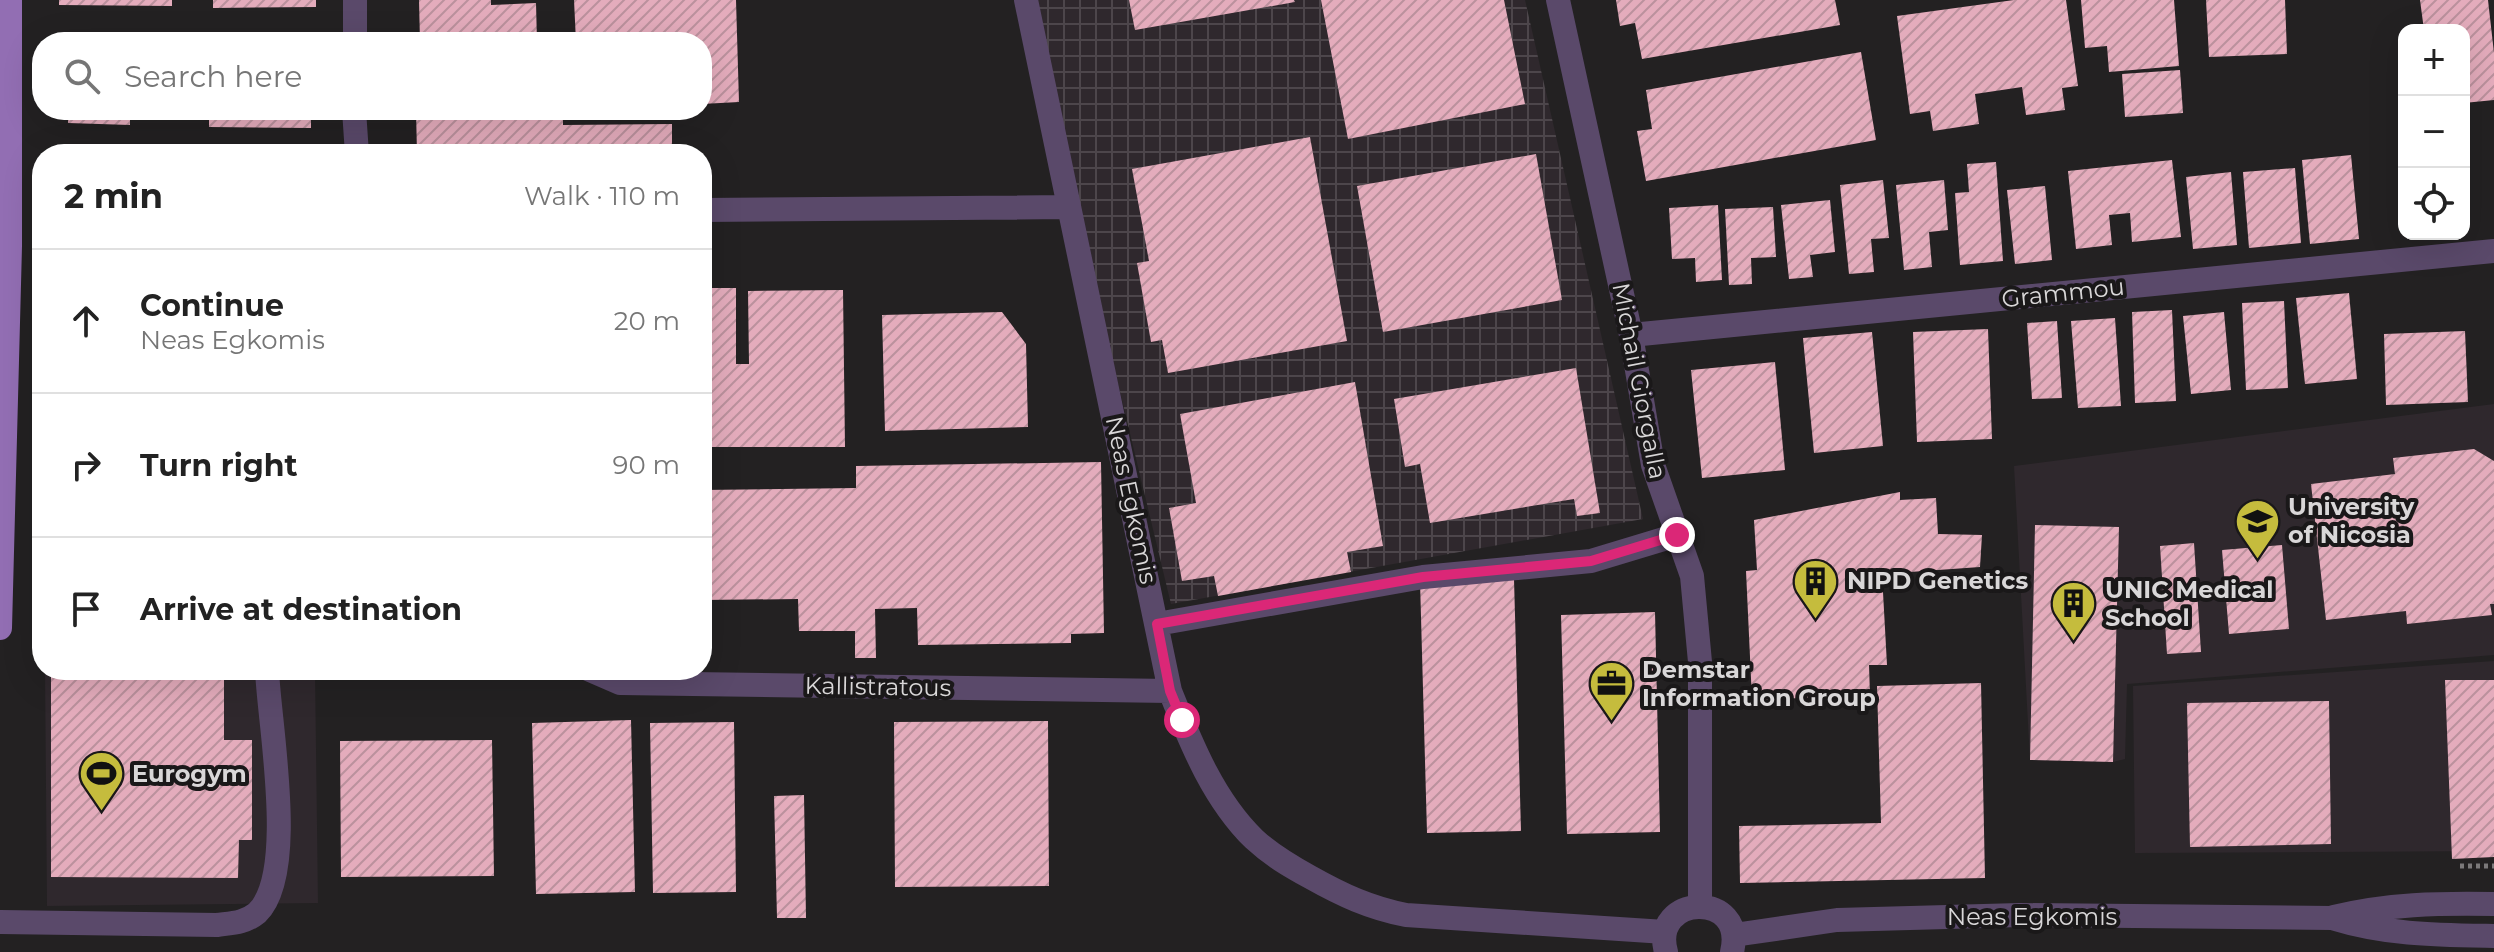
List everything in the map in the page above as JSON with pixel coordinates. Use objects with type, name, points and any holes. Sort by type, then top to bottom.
[{"type":"main road","points":[[0,628],[10,246],[10,0]]},
{"type":"street","points":[[355,0],[355,32]]},
{"type":"street","name":"Neas Egkomis","points":[[1026,0],[1170,691],[1207,776],[1253,838],[1276,857],[1344,897],[1375,909],[1406,915],[1666,942],[1672,920],[1681,911],[1700,906],[1716,910],[1725,917],[1733,943],[1837,920],[1990,916],[2332,918],[2371,908],[2430,903],[2494,904]]},
{"type":"street","name":"Michail Giorgalla","points":[[1558,0],[1631,335],[1653,465],[1692,576],[1700,662],[1700,906]]},
{"type":"street","points":[[355,120],[356,144]]},
{"type":"street","points":[[712,210],[1069,207]]},
{"type":"street","name":"Grammou","points":[[1631,335],[2494,251]]},
{"type":"street","points":[[1157,624],[1423,577],[1591,561],[1677,535]]},
{"type":"street","points":[[0,922],[217,925],[244,922],[259,911],[271,888],[277,859],[278,789],[268,680]]},
{"type":"street","name":"Kallistratous","points":[[613,680],[620,683],[1170,691]]},
{"type":"street","name":"Neas Egkomis","points":[[2332,918],[2370,930],[2494,936]]},
{"type":"path","points":[[2460,866],[2494,866]]},
{"type":"shaded area","points":[[1026,0],[1525,0],[1643,519],[1171,604]]},
{"type":"shaded area","name":"University of Nicosia","points":[[2494,404],[2494,655],[2127,684],[2125,759],[2113,762],[2030,760],[2014,466]]},
{"type":"shaded area","points":[[2494,661],[2494,851],[2135,853],[2133,686]]},
{"type":"shaded area","points":[[45,680],[315,680],[318,903],[47,906]]},
{"type":"building","points":[[59,0],[172,0],[172,6],[59,5]]},
{"type":"building","points":[[213,0],[316,0],[316,7],[213,8]]},
{"type":"building","points":[[419,0],[491,0],[491,5],[536,3],[537,32],[420,32]]},
{"type":"building","points":[[574,0],[736,0],[739,102],[712,103],[712,32],[576,32]]},
{"type":"building","points":[[1129,0],[1294,0],[1295,2],[1135,30]]},
{"type":"building","points":[[1321,0],[1504,0],[1525,104],[1348,139]]},
{"type":"building","points":[[1616,0],[1835,0],[1840,25],[1642,59],[1635,23],[1620,26]]},
{"type":"building","points":[[2014,0],[2066,0],[2078,86],[2062,88],[2065,110],[2026,115],[2022,87],[1975,94],[1979,124],[1933,131],[1930,111],[1910,114],[1897,16]]},
{"type":"building","points":[[2081,0],[2174,0],[2179,66],[2109,72],[2107,46],[2085,48]]},
{"type":"building","points":[[2206,0],[2285,0],[2287,54],[2209,57]]},
{"type":"building","points":[[2420,0],[2488,0],[2494,53],[2494,100],[2470,102],[2470,24],[2423,24]]},
{"type":"building","points":[[1861,52],[1876,140],[1646,181],[1637,131],[1652,129],[1646,90]]},
{"type":"building","points":[[2180,70],[2183,113],[2125,117],[2122,74]]},
{"type":"building","points":[[68,120],[130,120],[130,125],[68,123]]},
{"type":"building","points":[[209,120],[311,120],[311,128],[209,127]]},
{"type":"building","points":[[416,120],[563,120],[563,125],[672,124],[672,144],[417,144]]},
{"type":"building","points":[[1310,137],[1347,341],[1168,373],[1162,340],[1151,342],[1137,263],[1149,261],[1132,169]]},
{"type":"building","points":[[1536,154],[1562,300],[1383,332],[1357,186]]},
{"type":"building","points":[[2351,155],[2359,239],[2310,244],[2302,160]]},
{"type":"building","points":[[2172,160],[2181,237],[2132,242],[2130,213],[2109,215],[2112,245],[2076,249],[2068,171]]},
{"type":"building","points":[[1996,162],[2003,261],[1960,265],[1955,193],[1969,192],[1967,164]]},
{"type":"building","points":[[2295,168],[2301,243],[2249,248],[2243,172]]},
{"type":"building","points":[[2231,172],[2237,245],[2193,249],[2186,177]]},
{"type":"building","points":[[1883,180],[1889,238],[1871,239],[1874,272],[1849,274],[1840,185]]},
{"type":"building","points":[[1944,180],[1948,230],[1929,232],[1932,267],[1904,270],[1896,185]]},
{"type":"building","points":[[2045,186],[2052,260],[2015,264],[2007,190]]},
{"type":"building","points":[[1830,200],[1835,252],[1810,255],[1813,277],[1789,279],[1781,205]]},
{"type":"building","points":[[1718,205],[1722,280],[1696,282],[1695,258],[1672,259],[1669,208]]},
{"type":"building","points":[[1773,207],[1776,257],[1751,258],[1752,284],[1729,285],[1725,209]]},
{"type":"building","points":[[712,288],[736,288],[736,364],[749,364],[748,291],[843,290],[845,447],[712,447]]},
{"type":"building","points":[[2349,293],[2357,379],[2305,384],[2296,298]]},
{"type":"building","points":[[2284,301],[2288,388],[2246,390],[2242,303]]},
{"type":"building","points":[[2172,310],[2176,401],[2135,403],[2132,312]]},
{"type":"building","points":[[1002,312],[1026,344],[1028,427],[885,431],[882,315]]},
{"type":"building","points":[[2224,312],[2231,390],[2191,394],[2183,316]]},
{"type":"building","points":[[2115,318],[2121,406],[2078,408],[2071,321]]},
{"type":"building","points":[[2057,321],[2062,398],[2032,399],[2027,323]]},
{"type":"building","points":[[1988,329],[1992,439],[1917,442],[1913,332]]},
{"type":"building","points":[[2465,331],[2468,402],[2386,405],[2384,334]]},
{"type":"building","points":[[1872,332],[1883,446],[1814,453],[1803,338]]},
{"type":"building","points":[[1775,362],[1785,470],[1702,478],[1691,370]]},
{"type":"building","points":[[1576,368],[1600,513],[1577,516],[1574,499],[1430,523],[1420,464],[1405,467],[1394,399]]},
{"type":"building","points":[[1355,382],[1383,546],[1347,552],[1351,572],[1218,596],[1214,576],[1182,581],[1169,508],[1196,503],[1180,414]]},
{"type":"building","points":[[2474,449],[2494,461],[2492,615],[2407,624],[2406,611],[2326,620],[2311,484],[2395,474],[2393,458]]},
{"type":"building","points":[[1101,462],[1104,633],[1071,634],[1071,643],[918,645],[917,608],[875,609],[876,658],[855,658],[855,631],[799,631],[798,599],[712,600],[712,490],[856,488],[856,466]]},
{"type":"building","name":"NIPD Genetics","points":[[1900,492],[1900,500],[1936,498],[1938,534],[1982,535],[1980,567],[1882,574],[1887,665],[1869,665],[1870,695],[1752,700],[1746,571],[1757,570],[1754,520]]},
{"type":"building","name":"UNIC Medical School","points":[[2035,525],[2119,527],[2113,762],[2030,760]]},
{"type":"building","points":[[2194,543],[2201,652],[2167,654],[2160,546]]},
{"type":"building","points":[[2282,545],[2289,629],[2229,634],[2222,550]]},
{"type":"building","points":[[1514,579],[1521,831],[1427,833],[1420,581]]},
{"type":"building","name":"Demstar Information Group","points":[[1655,612],[1660,832],[1567,834],[1561,615]]},
{"type":"building","points":[[51,680],[224,680],[224,740],[252,740],[252,840],[239,840],[238,878],[51,877]]},
{"type":"building","points":[[2445,680],[2494,680],[2494,857],[2452,859]]},
{"type":"building","points":[[1981,683],[1985,878],[1740,883],[1739,826],[1881,823],[1877,686]]},
{"type":"building","points":[[2329,701],[2331,844],[2190,847],[2187,703]]},
{"type":"building","points":[[631,720],[635,892],[536,894],[532,723]]},
{"type":"building","points":[[1048,721],[1049,886],[895,887],[894,722]]},
{"type":"building","points":[[734,722],[736,892],[653,893],[650,723]]},
{"type":"building","points":[[492,740],[494,876],[341,877],[340,741]]},
{"type":"building","points":[[804,795],[806,918],[777,918],[774,796]]},
{"type":"place","name":"University of Nicosia","points":[[2257,560]]},
{"type":"place","name":"NIPD Genetics","points":[[1816,620]]},
{"type":"place","name":"UNIC Medical School","points":[[2074,643]]},
{"type":"place","name":"Demstar Information Group","points":[[1611,723]]},
{"type":"place","name":"Eurogym","points":[[101,813]]},
{"type":"route","points":[[1182,720],[1170,691],[1157,624],[1423,577],[1591,561],[1677,535]]}]
